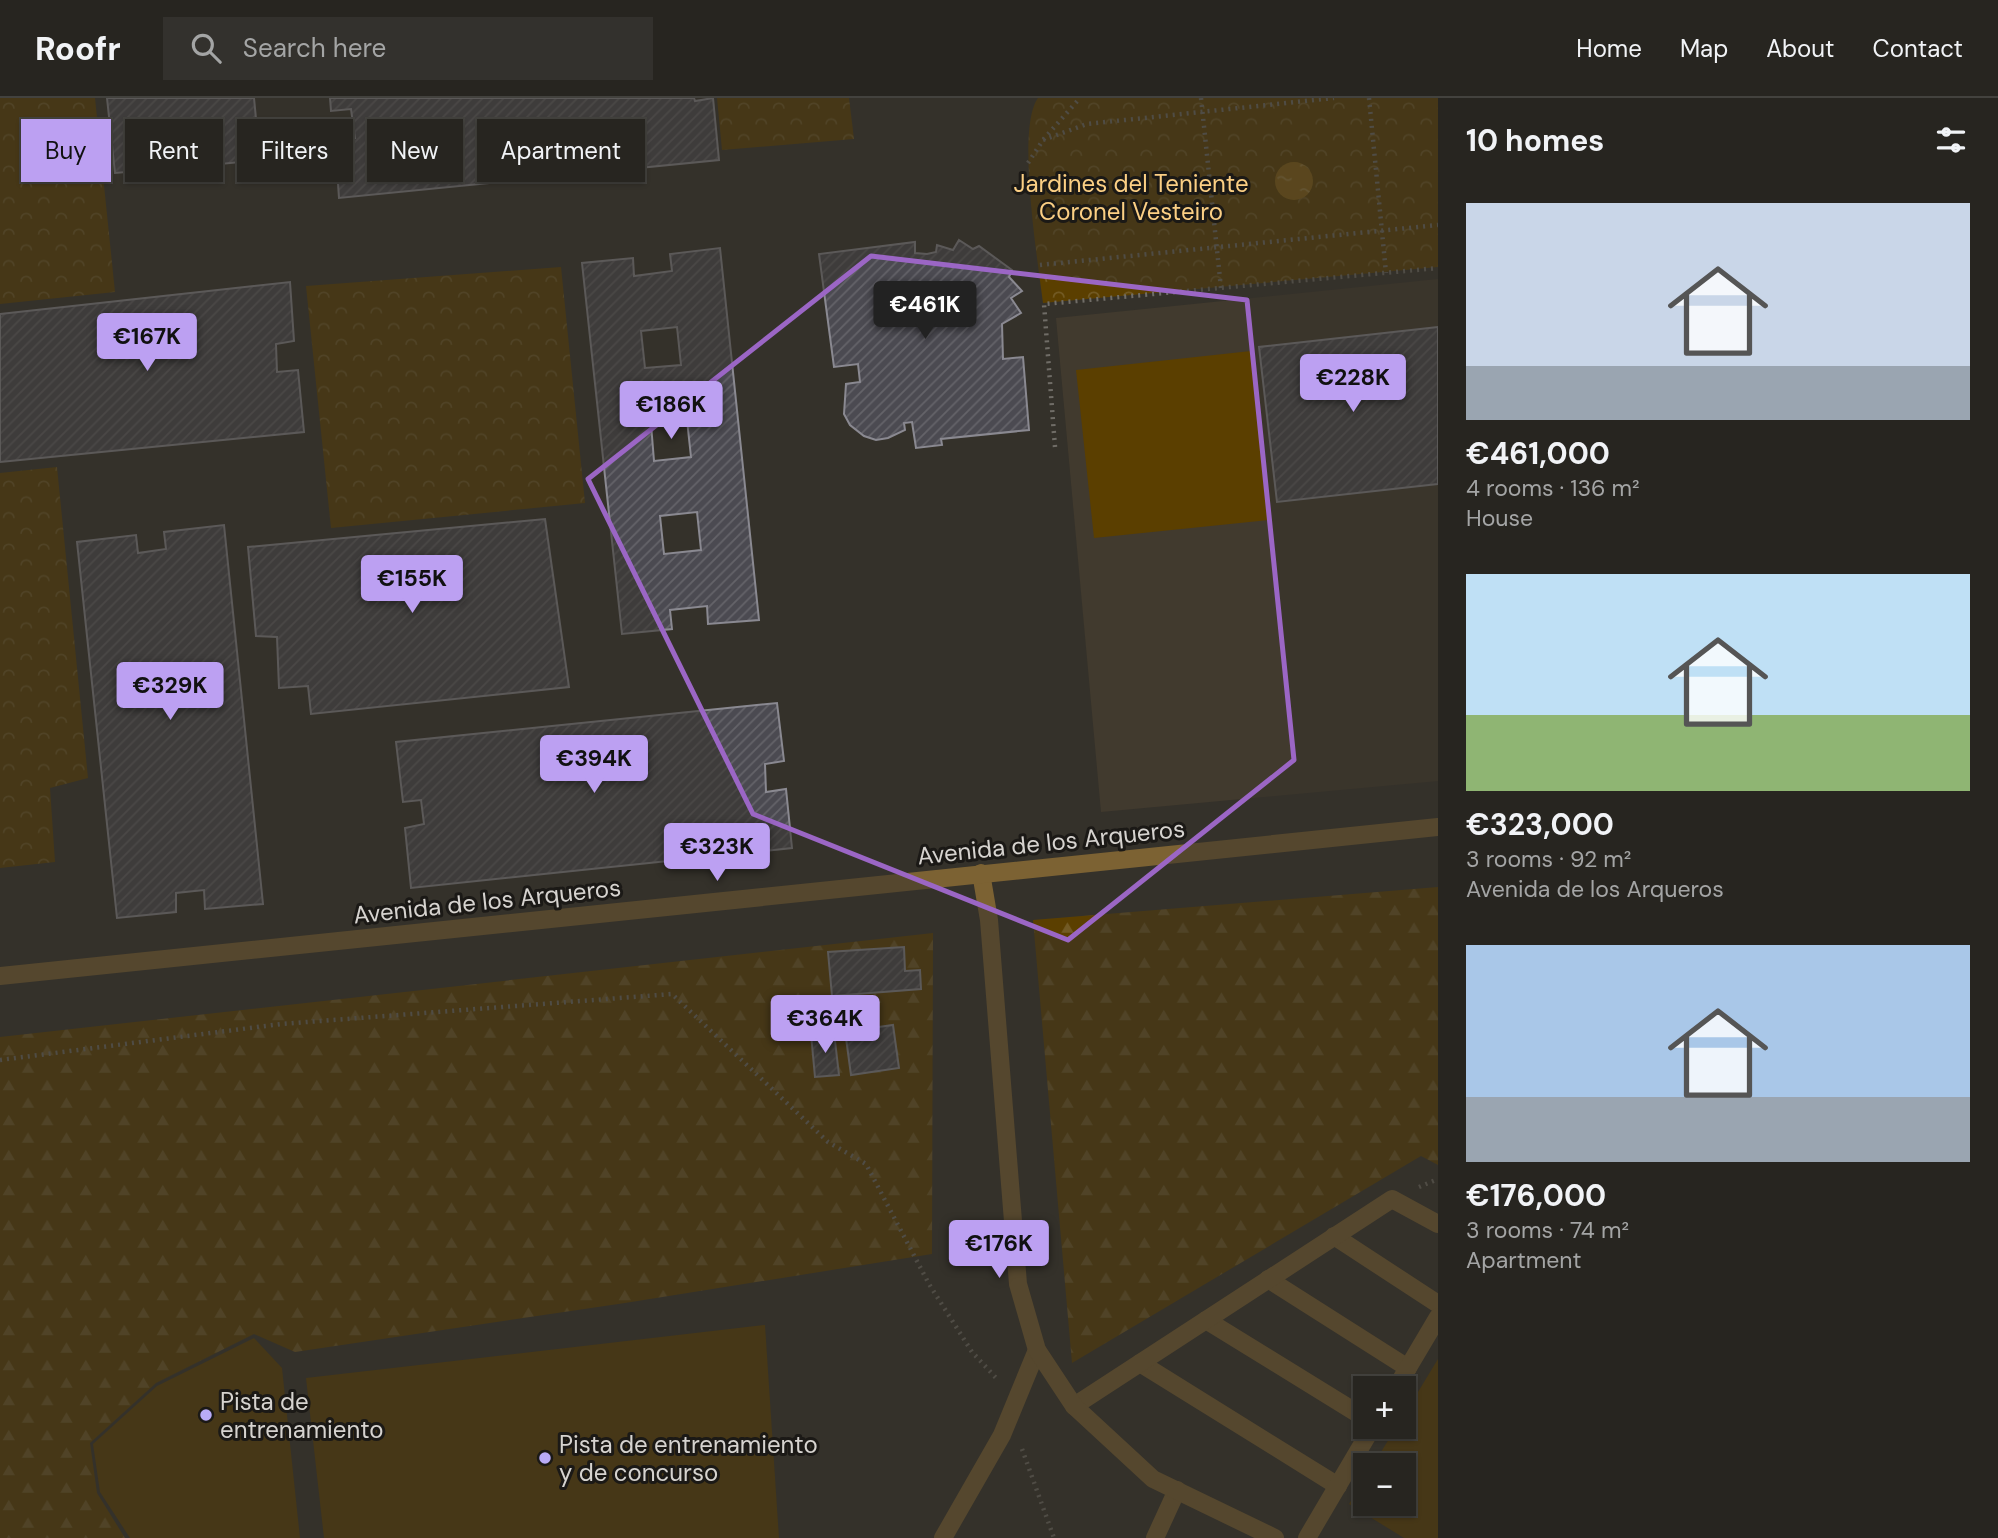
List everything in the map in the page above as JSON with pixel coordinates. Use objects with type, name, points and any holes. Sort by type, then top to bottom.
[{"type":"street","name":"Avenida de los Arqueros","points":[[0,976],[1438,827]]},
{"type":"street","points":[[981,873],[989,920],[1018,1284],[1037,1350],[1074,1406],[1153,1479],[1275,1538]]},
{"type":"street","points":[[1074,1406],[1392,1199],[1438,1224]]},
{"type":"street","points":[[1334,1236],[1438,1304]]},
{"type":"street","points":[[1268,1279],[1408,1368]]},
{"type":"street","points":[[1403,1376],[1438,1317]]},
{"type":"street","points":[[1206,1320],[1353,1411]]},
{"type":"street","points":[[943,1538],[1002,1435],[1037,1350]]},
{"type":"street","points":[[1140,1363],[1338,1486]]},
{"type":"street","points":[[1307,1538],[1365,1439]]},
{"type":"street","points":[[1155,1538],[1177,1490]]},
{"type":"path","points":[[1028,163],[1080,98]]},
{"type":"path","points":[[1201,98],[1221,288]]},
{"type":"path","points":[[1044,140],[1087,124],[1334,98]]},
{"type":"path","points":[[1369,98],[1386,273]]},
{"type":"path","points":[[1040,265],[1438,225]]},
{"type":"path","points":[[1055,447],[1044,304],[1438,268]]},
{"type":"path","points":[[0,1060],[281,1024],[672,994],[828,1142],[866,1164],[929,1284],[972,1352],[1016,1400]]},
{"type":"path","points":[[1002,1435],[1022,1449],[1054,1538]]},
{"type":"highlighted area","points":[[871,256],[1247,300],[1294,760],[1068,940],[753,814],[588,479]]},
{"type":"shaded area","points":[[1438,279],[1438,781],[1101,812],[1056,318]]},
{"type":"green space","points":[[0,98],[95,98],[97,119],[21,119],[21,182],[104,182],[115,292],[0,304]]},
{"type":"green space","points":[[717,98],[849,98],[854,139],[722,150]]},
{"type":"green space","name":"Jardines del Teniente Coronel Vesteiro","points":[[1038,98],[1438,98],[1438,267],[1043,303],[1033,228],[1029,165],[1032,114]]},
{"type":"green space","points":[[561,267],[585,503],[331,528],[306,286]]},
{"type":"green space","points":[[1251,351],[1269,520],[1094,538],[1076,370]]},
{"type":"green space","points":[[57,467],[88,778],[50,788],[55,862],[0,868],[0,473]]},
{"type":"green space","points":[[1438,887],[1438,1165],[1421,1156],[1072,1363],[1033,920]]},
{"type":"green space","points":[[933,933],[932,1254],[295,1352],[254,1334],[156,1383],[90,1443],[97,1493],[125,1538],[0,1538],[0,1037]]},
{"type":"green space","name":"Pista de entrenamiento y de concurso","points":[[765,1325],[779,1538],[324,1538],[306,1378]]},
{"type":"green space","name":"Pista de entrenamiento","points":[[254,1338],[282,1368],[300,1538],[130,1538],[100,1492],[93,1444],[157,1386]]},
{"type":"green space","points":[[1438,1359],[1438,1538],[1404,1538],[1368,1516],[1416,1516],[1416,1453],[1380,1453],[1389,1439],[1416,1439],[1416,1395]]},
{"type":"water","points":[[1294,162],[1307,168],[1313,181],[1307,194],[1294,200],[1281,194],[1275,181],[1281,168]]},
{"type":"building","points":[[107,98],[254,98],[256,119],[237,119],[237,162],[223,164],[223,119],[125,119],[125,172],[115,173]]},
{"type":"building","points":[[330,98],[694,98],[695,101],[713,98],[719,160],[645,167],[645,119],[477,119],[477,182],[499,182],[339,198],[338,182],[353,182],[355,138],[351,109],[331,111]]},
{"type":"building","points":[[959,240],[973,249],[979,246],[1012,270],[1009,277],[1022,291],[1011,298],[1021,313],[1002,324],[1003,359],[1023,357],[1029,430],[941,439],[942,445],[916,448],[912,422],[904,423],[905,430],[888,438],[876,440],[864,436],[850,425],[844,414],[846,384],[860,382],[858,364],[834,367],[819,254],[915,242],[915,253],[927,254],[936,252],[937,245],[953,250]]},
{"type":"building","points":[[720,248],[759,620],[708,624],[707,606],[670,610],[672,629],[622,634],[582,263],[633,258],[634,276],[672,271],[670,254]],"holes":[[[677,327],[681,365],[645,368],[641,331]],[[687,420],[691,457],[654,461],[651,424]],[[697,512],[701,550],[664,554],[660,516]]]},
{"type":"building","points":[[290,282],[294,341],[276,344],[277,372],[298,370],[304,432],[0,462],[0,314]]},
{"type":"building","points":[[1438,327],[1438,484],[1277,502],[1259,347]]},
{"type":"building","points":[[545,519],[569,687],[311,714],[308,686],[279,688],[277,637],[256,636],[248,547]]},
{"type":"building","points":[[224,525],[263,904],[205,909],[204,890],[176,893],[176,912],[117,918],[77,542],[136,535],[138,553],[166,549],[164,532]]},
{"type":"building","points":[[777,703],[784,761],[765,764],[766,792],[786,789],[792,848],[411,888],[405,828],[424,824],[421,800],[403,802],[396,742]]},
{"type":"building","points":[[904,947],[905,971],[920,970],[921,989],[832,996],[828,952]]},
{"type":"building","points":[[893,1025],[899,1068],[851,1075],[846,1038],[871,1035],[871,1028]]},
{"type":"building","points":[[834,1032],[839,1075],[815,1077],[811,1034]]},
{"type":"place","name":"Pista de entrenamiento","points":[[206,1415]]},
{"type":"place","name":"Pista de entrenamiento y de concurso","points":[[545,1458]]}]
